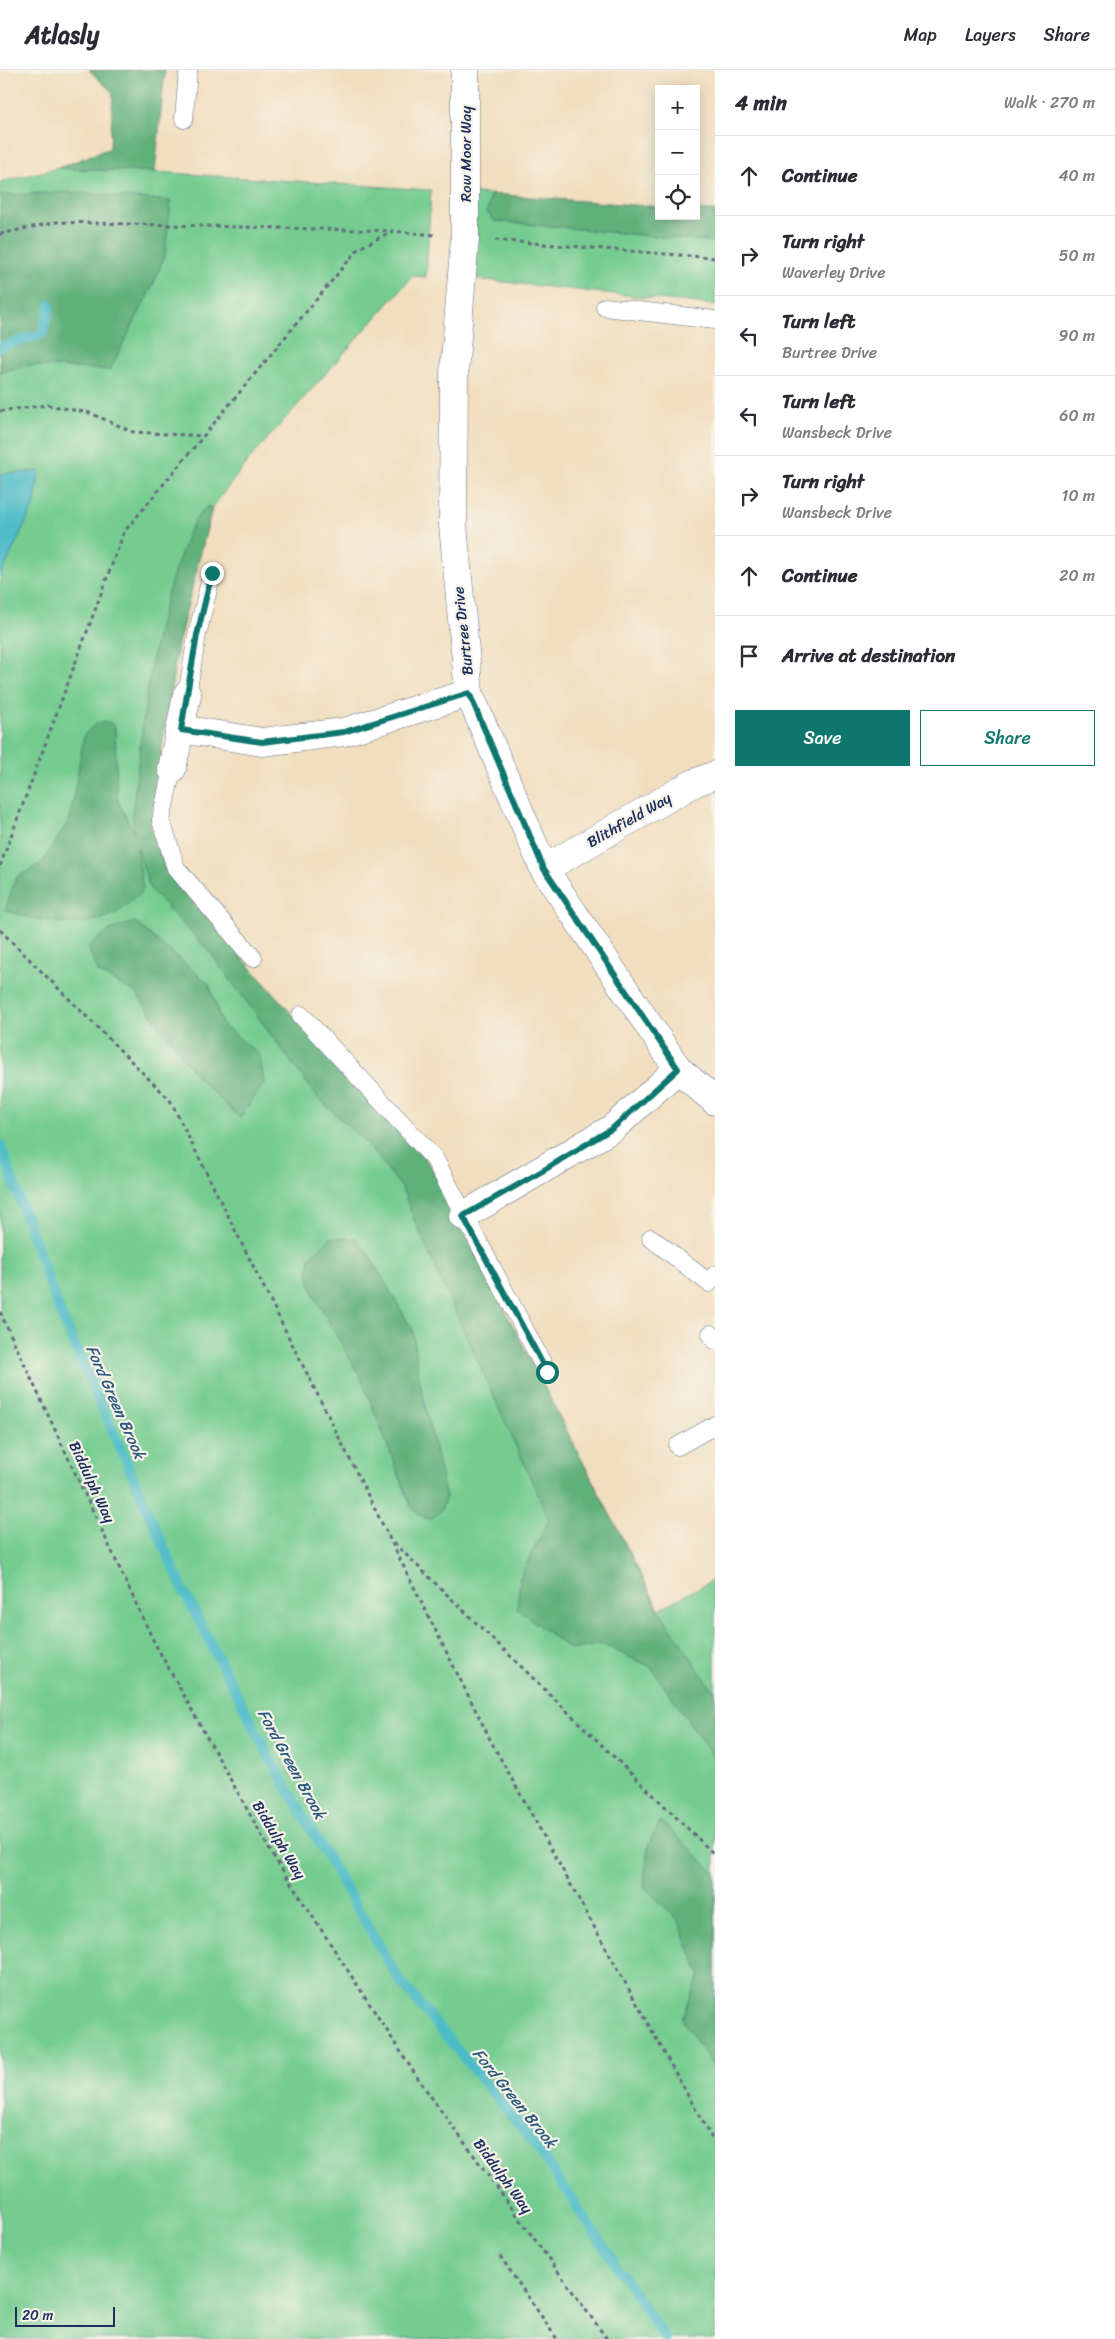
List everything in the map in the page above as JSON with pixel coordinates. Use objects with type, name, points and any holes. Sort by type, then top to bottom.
[{"type":"street","name":"Row Moor Way","points":[[465,70],[466,238]]},
{"type":"street","name":"Burtree Drive","points":[[466,238],[454,373],[453,525],[469,693],[544,869],[678,1069],[715,1101]]},
{"type":"street","points":[[181,730],[262,742],[344,732],[469,693]]},
{"type":"street","points":[[172,769],[187,695]]},
{"type":"street","name":"Blithfield Way","points":[[544,869],[694,783],[715,775]]},
{"type":"street","points":[[463,1216],[613,1128],[678,1069]]},
{"type":"lane","points":[[184,119],[188,70]]},
{"type":"lane","points":[[605,307],[715,320]]},
{"type":"lane","points":[[187,695],[197,635],[212,573]]},
{"type":"lane","points":[[172,769],[161,820],[176,868],[253,958]]},
{"type":"lane","points":[[301,1015],[434,1158],[547,1372]]},
{"type":"lane","points":[[651,1238],[709,1282],[715,1276]]},
{"type":"lane","points":[[678,1446],[715,1425]]},
{"type":"path","points":[[0,234],[56,222],[393,231],[715,258]]},
{"type":"path","points":[[0,866],[124,532],[359,248],[393,231]]},
{"type":"path","points":[[0,411],[48,405],[90,413],[133,432],[203,436]]},
{"type":"path","points":[[0,930],[170,1100],[493,1745],[715,2144]]},
{"type":"path","name":"Biddulph Way","points":[[0,1312],[154,1642],[272,1854],[419,2080],[607,2339]]},
{"type":"path","points":[[391,1541],[715,1855]]},
{"type":"path","points":[[500,2256],[557,2339]]},
{"type":"green space","points":[[89,70],[165,70],[155,172],[58,168],[110,148],[113,93]]},
{"type":"green space","points":[[58,168],[155,172],[431,190],[426,277],[413,276],[252,456],[212,508],[178,644],[150,826],[166,871],[296,1019],[457,1219],[659,1609],[715,1579],[715,2339],[0,2339],[0,182]]},
{"type":"green space","points":[[67,192],[171,201],[165,255],[154,283],[110,370],[26,365],[0,373],[0,195]]},
{"type":"green space","points":[[474,193],[655,207],[655,220],[700,220],[700,210],[715,211],[715,305],[476,279]]},
{"type":"green space","points":[[491,194],[655,207],[655,220],[700,220],[700,210],[715,212],[715,242],[494,221],[487,212]]},
{"type":"green space","points":[[207,506],[212,508],[178,644],[150,826],[166,871],[296,1019],[429,1163],[659,1610],[715,1693],[715,1760],[651,1667],[601,1644],[571,1650],[517,1609],[520,1577],[549,1519],[417,1227],[402,1188],[370,1147],[318,1098],[212,955],[150,889],[137,847],[143,891],[112,915],[100,920],[73,923],[31,918],[5,910],[16,878],[42,863],[70,819],[84,735],[96,723],[109,722],[115,726],[117,798],[134,833],[132,814],[144,714],[162,615],[189,532],[194,521]]},
{"type":"green space","points":[[135,922],[209,984],[222,1024],[260,1055],[264,1083],[240,1118],[198,1078],[136,993],[98,972],[88,947],[110,930]]},
{"type":"green space","points":[[331,1238],[356,1238],[367,1252],[413,1330],[419,1377],[446,1498],[441,1510],[431,1520],[419,1515],[411,1506],[363,1382],[315,1297],[308,1276],[310,1257]]},
{"type":"green space","points":[[661,1821],[715,1873],[715,2069],[682,2019],[700,1974],[678,1920],[644,1887],[648,1845]]},
{"type":"water","points":[[39,471],[35,503],[0,577],[0,474]]},
{"type":"waterway","name":"Ford Green Brook","points":[[0,347],[42,334],[50,305]]},
{"type":"waterway","name":"Ford Green Brook","points":[[0,1144],[59,1310],[184,1592],[273,1764],[398,1978],[536,2145],[665,2339]]},
{"type":"route","points":[[212,573],[197,635],[181,730],[262,742],[344,732],[469,693],[544,869],[678,1069],[613,1128],[463,1216],[547,1372]]}]
